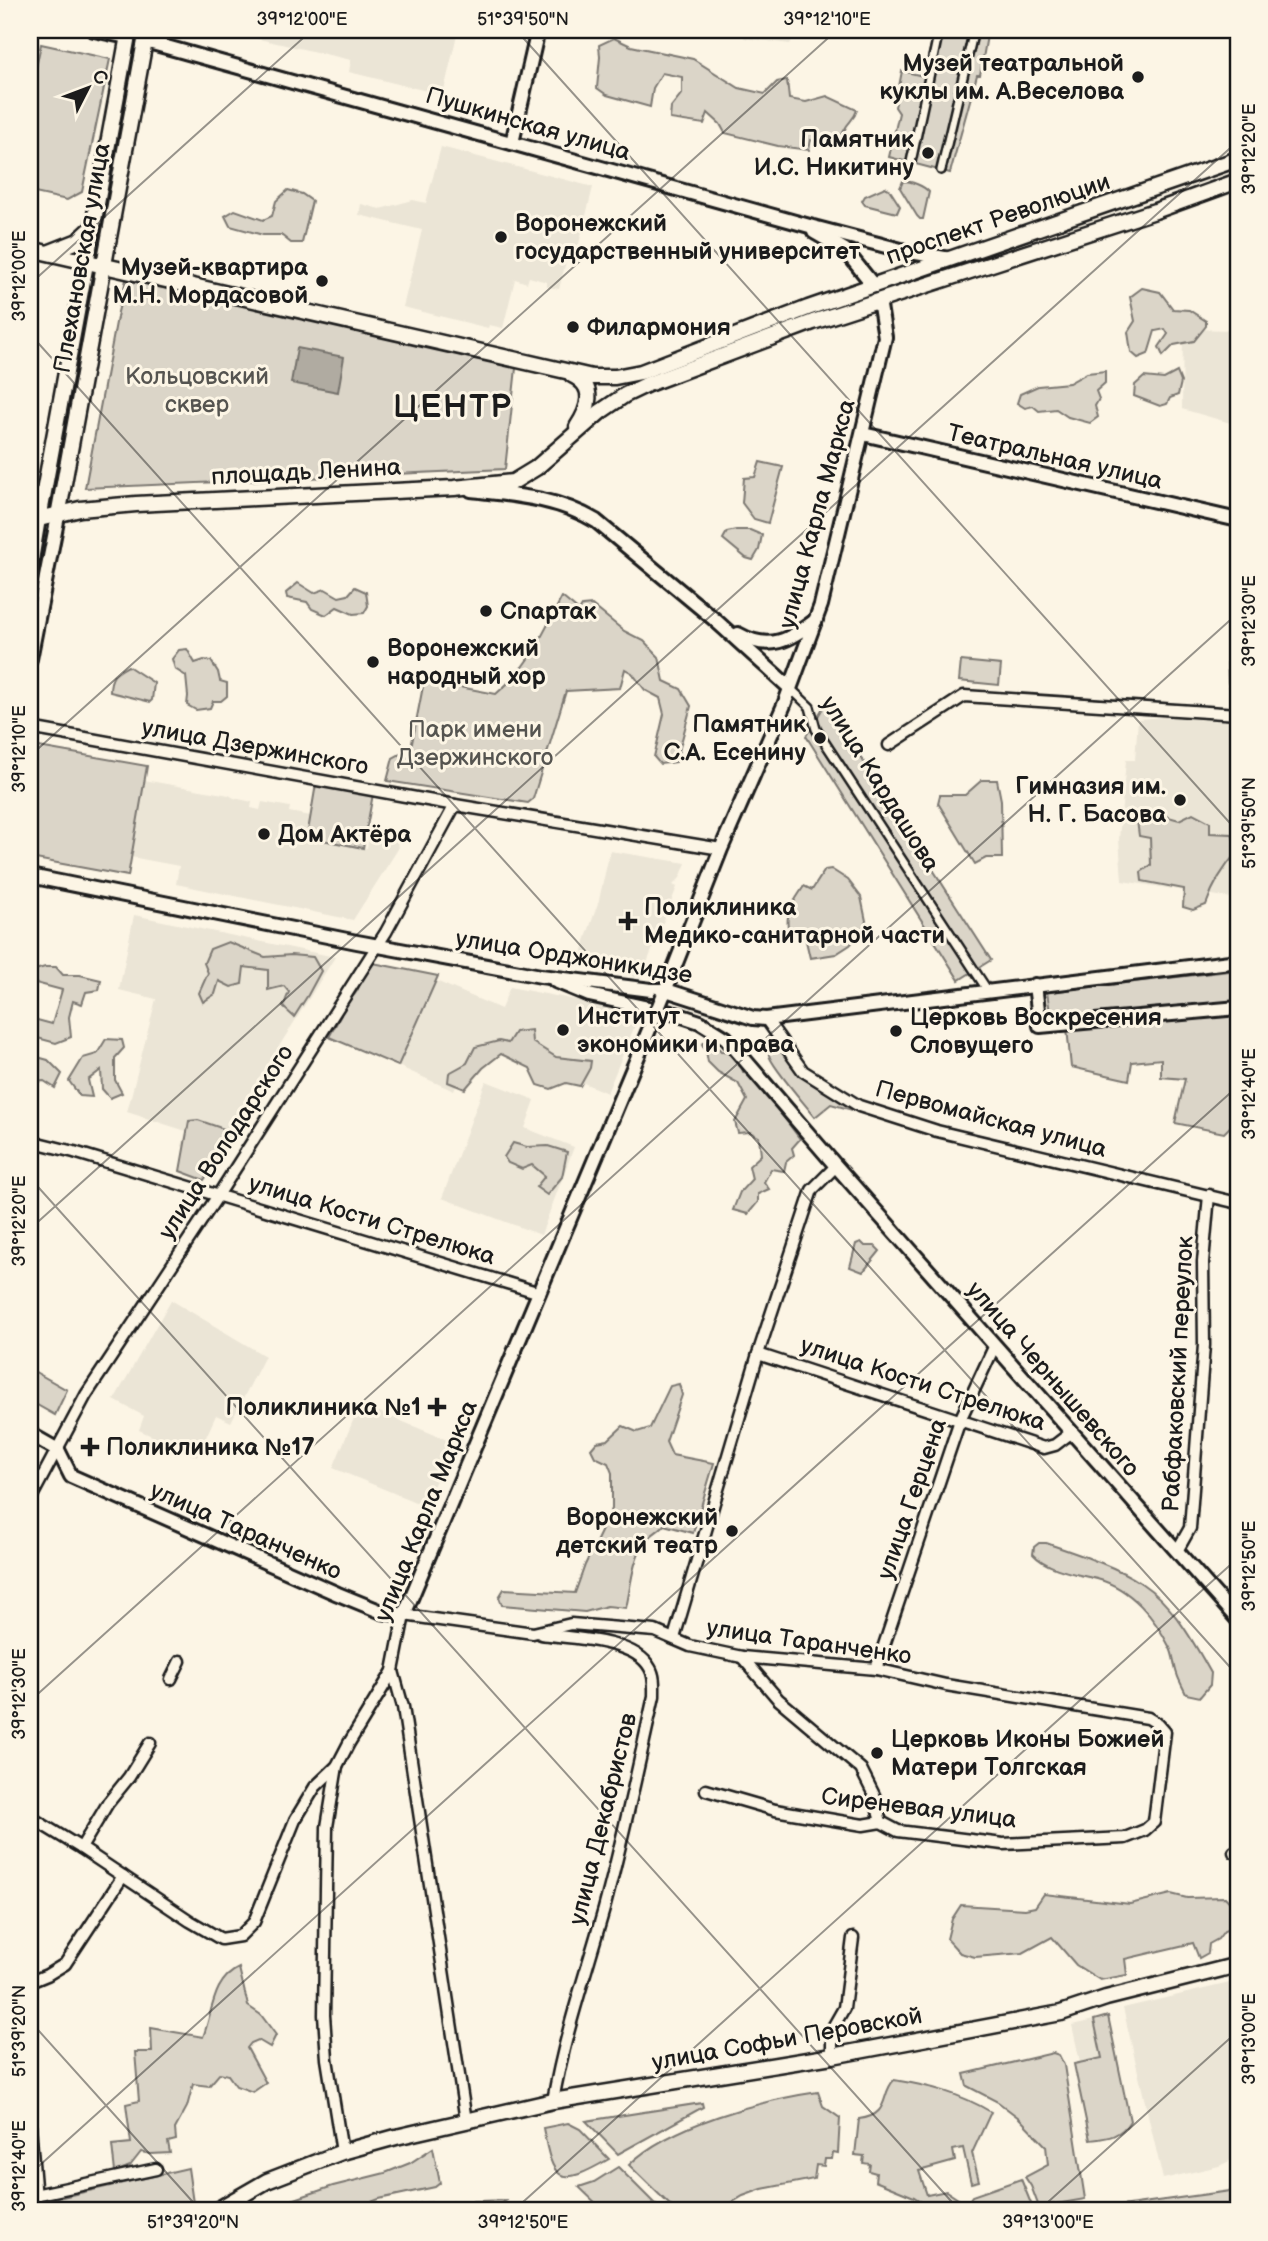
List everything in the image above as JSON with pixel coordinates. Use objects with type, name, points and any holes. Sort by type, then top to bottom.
[{"type":"main road","name":"Пушкинская улица","points":[[128,34],[146,36]]},
{"type":"main road","name":"Плехановская улица","points":[[34,519],[87,262],[128,34]]},
{"type":"main road","name":"Плехановская улица","points":[[58,516],[146,36]]},
{"type":"main road","name":"проспект Революции","points":[[615,377],[641,372],[874,286],[1238,159]]},
{"type":"main road","name":"проспект Революции","points":[[625,395],[704,362],[879,300],[1238,181]]},
{"type":"main road","points":[[47,253],[78,241],[91,229]]},
{"type":"main road","name":"площадь Ленина","points":[[30,250],[592,377],[615,377]]},
{"type":"main road","name":"улица Карла Маркса","points":[[874,286],[879,300]]},
{"type":"main road","name":"площадь Ленина","points":[[559,369],[578,377],[589,393],[585,415],[570,437]]},
{"type":"main road","name":"площадь Ленина","points":[[34,519],[58,516],[80,509],[136,504],[454,488],[513,482],[536,468],[570,437],[625,395]]},
{"type":"main road","name":"улица Софьи Перовской","points":[[215,2211],[267,2181],[342,2152],[396,2137],[553,2101],[832,2056],[1062,2013],[1106,1998],[1238,1965]]},
{"type":"street","name":"Пушкинская улица","points":[[94,30],[128,34]]},
{"type":"street","points":[[512,143],[538,30]]},
{"type":"street","points":[[911,162],[939,30]]},
{"type":"street","points":[[941,170],[974,30]]},
{"type":"street","name":"Пушкинская улица","points":[[146,36],[512,143],[799,223],[905,251],[951,259]]},
{"type":"street","name":"улица Карла Маркса","points":[[799,223],[845,250],[874,286]]},
{"type":"street","name":"улица Карла Маркса","points":[[466,2121],[403,1707],[393,1671],[404,1615],[651,1025],[720,849],[790,688],[816,619],[885,337],[879,300]]},
{"type":"street","name":"Театральная улица","points":[[863,434],[1238,520]]},
{"type":"street","name":"улица Кардашова","points":[[454,488],[540,499],[580,511],[615,536],[714,619],[810,706],[817,729],[988,990]]},
{"type":"street","name":"Плехановская улица","points":[[30,659],[58,516]]},
{"type":"street","name":"Плехановская улица","points":[[30,572],[34,519]]},
{"type":"street","name":"улица Кардашова","points":[[714,619],[750,640],[779,643],[795,636],[816,619]]},
{"type":"street","points":[[890,745],[964,696],[1238,714]]},
{"type":"street","name":"улица Дзержинского","points":[[30,728],[455,805],[720,849]]},
{"type":"street","name":"улица Володарского","points":[[30,1500],[86,1395],[218,1197],[386,932],[455,805]]},
{"type":"street","name":"улица Орджоникидзе","points":[[30,876],[541,976],[651,990],[753,1018],[766,1019],[1238,961]]},
{"type":"street","name":"улица Чернышевского","points":[[541,976],[589,995],[676,1014],[700,1022],[726,1038],[1238,1620]]},
{"type":"street","points":[[1035,985],[1040,1026],[1238,1008]]},
{"type":"street","name":"Первомайская улица","points":[[766,1019],[803,1071],[859,1106],[937,1131],[1238,1203]]},
{"type":"street","name":"улица Кости Стрелюка","points":[[30,1141],[373,1241],[540,1293]]},
{"type":"street","points":[[674,1638],[758,1354],[812,1190],[836,1166]]},
{"type":"street","name":"Рабфаковский переулок","points":[[1177,1552],[1190,1528],[1204,1345],[1203,1262],[1209,1195]]},
{"type":"street","name":"улица Герцена","points":[[876,1669],[960,1420],[995,1345]]},
{"type":"street","name":"улица Кости Стрелюка","points":[[758,1354],[1044,1448],[1055,1445],[1072,1432]]},
{"type":"street","name":"улица Таранченко","points":[[30,1434],[58,1450],[71,1476],[382,1612],[533,1633],[571,1624],[655,1631],[690,1646],[742,1657],[876,1669],[946,1685],[1148,1718],[1166,1732],[1157,1810]]},
{"type":"street","name":"улица Декабристов","points":[[533,1633],[618,1646],[641,1657],[650,1668],[654,1681],[654,1696],[628,1813],[604,1910],[559,2065],[553,2101]]},
{"type":"street","name":"Сиреневая улица","points":[[742,1657],[778,1699],[861,1769],[874,1795],[881,1822]]},
{"type":"street","points":[[171,1679],[180,1661]]},
{"type":"street","points":[[30,1817],[221,1939],[240,1936],[254,1922],[295,1820],[315,1787],[337,1766],[393,1671]]},
{"type":"street","points":[[81,1849],[108,1802],[129,1777],[150,1743]]},
{"type":"street","points":[[337,1766],[327,1827],[324,2015],[327,2059],[342,2152]]},
{"type":"street","name":"Сиреневая улица","points":[[706,1790],[775,1810],[863,1825],[881,1822],[898,1830],[1003,1844],[1125,1838],[1145,1830],[1154,1822],[1157,1810]]},
{"type":"street","points":[[30,1982],[65,1964],[123,1876]]},
{"type":"street","points":[[832,2056],[832,2029],[845,2008],[853,1938]]},
{"type":"street","points":[[30,2125],[33,2195],[37,2211]]},
{"type":"street","points":[[33,2195],[156,2169]]},
{"type":"shaded area","points":[[220,30],[458,30],[443,95],[349,72],[351,60]]},
{"type":"shaded area","points":[[746,30],[797,30],[790,44],[744,38]]},
{"type":"shaded area","name":"Воронежский государственный университет","points":[[441,147],[593,187],[578,248],[570,246],[559,289],[547,287],[547,282],[529,277],[527,283],[515,279],[503,328],[489,325],[488,328],[403,307],[422,230],[359,215],[361,204],[380,209],[413,200],[426,203]]},
{"type":"shaded area","points":[[1183,329],[1238,330],[1238,417],[1236,416],[1234,424],[1182,409]]},
{"type":"shaded area","points":[[297,348],[344,357],[338,392],[291,383]]},
{"type":"shaded area","name":"Гимназия им. Н. Г. Басова","points":[[1166,717],[1238,722],[1238,899],[1122,881],[1119,839],[1126,760],[1135,760],[1138,719]]},
{"type":"shaded area","points":[[144,780],[229,795],[252,802],[251,808],[260,810],[262,802],[290,807],[289,812],[311,816],[307,837],[367,848],[369,836],[378,830],[386,829],[397,839],[398,849],[353,920],[176,884],[179,866],[131,857]]},
{"type":"shaded area","name":"Поликлиника Медико-санитарной части","points":[[610,851],[686,863],[680,878],[673,885],[677,887],[641,978],[580,966]]},
{"type":"shaded area","points":[[134,915],[335,957],[209,1158],[182,1146],[186,1131],[127,1112],[156,999],[119,990]]},
{"type":"shaded area","points":[[436,981],[501,1009],[510,987],[591,1003],[638,1018],[607,1093],[489,1042],[471,1082],[460,1077],[454,1091],[398,1066]]},
{"type":"shaded area","points":[[486,1081],[535,1100],[525,1128],[574,1147],[541,1235],[442,1198]]},
{"type":"shaded area","points":[[171,1300],[265,1356],[231,1422],[216,1415],[197,1457],[139,1430],[144,1416],[114,1400]]},
{"type":"shaded area","points":[[360,1404],[452,1442],[425,1506],[333,1468]]},
{"type":"shaded area","points":[[1238,1981],[1238,2157],[1219,2166],[1163,2179],[1123,2008]]},
{"type":"shaded area","points":[[1094,2020],[1102,2058],[1080,2062],[1072,2025]]},
{"type":"green space","points":[[919,30],[988,30],[980,75],[977,75],[950,173],[889,157],[899,113],[895,107],[902,71],[923,76],[932,41],[917,36]]},
{"type":"green space","points":[[614,38],[631,46],[693,59],[739,88],[765,94],[777,82],[787,80],[789,99],[806,102],[827,96],[857,110],[835,144],[831,147],[811,140],[809,150],[778,146],[725,133],[708,113],[704,124],[670,119],[671,107],[682,93],[682,77],[662,73],[653,88],[650,107],[607,95],[597,88],[599,45]]},
{"type":"green space","points":[[41,44],[110,59],[82,192],[67,200],[30,192],[30,96]]},
{"type":"green space","points":[[903,181],[917,184],[929,192],[923,219],[917,216],[900,188]]},
{"type":"green space","points":[[885,187],[900,206],[897,213],[865,205],[862,201],[865,196]]},
{"type":"green space","points":[[288,190],[302,194],[312,201],[302,243],[291,243],[281,235],[263,235],[230,226],[225,216],[235,210],[263,220],[272,216],[276,201]]},
{"type":"green space","name":"Кольцовский сквер","points":[[126,280],[516,368],[505,469],[85,488]]},
{"type":"green space","points":[[1142,288],[1160,292],[1173,309],[1189,310],[1206,321],[1206,326],[1194,341],[1174,345],[1163,356],[1159,347],[1168,334],[1165,329],[1155,331],[1148,354],[1138,358],[1131,352],[1128,332],[1135,321],[1130,297]]},
{"type":"green space","points":[[1105,371],[1105,383],[1096,391],[1099,399],[1095,406],[1098,417],[1090,423],[1068,417],[1056,409],[1039,411],[1033,406],[1025,408],[1017,403],[1020,394],[1038,386],[1069,383],[1087,373]]},
{"type":"green space","points":[[1177,372],[1181,382],[1178,395],[1170,398],[1167,404],[1160,406],[1134,396],[1135,385],[1144,377],[1164,379]]},
{"type":"green space","points":[[760,462],[783,467],[768,523],[754,519],[742,503],[744,478],[755,477]]},
{"type":"green space","points":[[750,530],[762,535],[759,550],[753,560],[746,558],[723,539],[727,532]]},
{"type":"green space","points":[[298,583],[314,593],[325,589],[339,597],[348,595],[355,587],[366,592],[368,606],[364,613],[353,614],[337,607],[326,615],[312,609],[307,602],[287,598],[286,593]]},
{"type":"green space","name":"Парк имени Дзержинского","points":[[562,597],[579,611],[582,606],[592,605],[624,631],[644,641],[659,657],[664,681],[681,689],[691,706],[676,762],[660,764],[654,757],[664,714],[660,698],[645,690],[632,673],[625,669],[620,688],[566,691],[533,799],[528,803],[387,781],[393,758],[411,748],[424,681],[434,683],[439,678],[449,685],[496,694],[527,661]]},
{"type":"green space","points":[[1236,634],[1238,694],[1232,693],[1228,682],[1227,643]]},
{"type":"green space","points":[[187,649],[195,663],[211,661],[220,681],[227,683],[227,696],[221,701],[213,701],[210,708],[196,710],[187,705],[186,676],[175,669],[172,659],[179,650]]},
{"type":"green space","points":[[961,661],[1001,665],[999,685],[959,681]]},
{"type":"green space","points":[[128,666],[154,683],[150,702],[110,692],[114,676]]},
{"type":"green space","points":[[826,703],[991,960],[959,980],[806,736]]},
{"type":"green space","points":[[33,746],[147,766],[128,876],[30,858],[30,764]]},
{"type":"green space","points":[[982,780],[997,780],[1001,800],[1002,858],[986,858],[975,864],[938,803],[940,795],[965,795]]},
{"type":"green space","points":[[316,784],[373,794],[363,848],[307,837]]},
{"type":"green space","points":[[1144,810],[1179,820],[1193,813],[1210,822],[1210,833],[1232,834],[1238,851],[1219,876],[1206,905],[1193,910],[1183,907],[1184,889],[1142,881],[1141,872],[1151,865],[1150,838],[1139,836],[1137,820]]},
{"type":"green space","points":[[831,869],[848,880],[861,897],[866,921],[861,933],[850,945],[836,954],[810,958],[803,928],[788,928],[788,916],[804,886],[812,890],[825,870]]},
{"type":"green space","points":[[228,942],[265,957],[313,957],[321,971],[294,1017],[283,1007],[289,992],[284,986],[268,990],[268,970],[244,967],[242,984],[231,987],[219,981],[215,994],[203,1002],[199,993],[208,973],[204,963],[210,949]]},
{"type":"green space","points":[[373,963],[438,976],[398,1066],[329,1037],[340,1013],[358,989],[365,970]]},
{"type":"green space","points":[[56,967],[63,975],[80,975],[101,980],[99,990],[86,992],[82,1004],[73,1001],[69,1017],[71,1037],[56,1043],[30,1036],[30,1018],[52,1024],[62,990],[32,982],[35,970]]},
{"type":"green space","points":[[1238,970],[1238,1004],[1051,1020],[1047,992]]},
{"type":"green space","points":[[1238,1014],[1238,1119],[1224,1133],[1175,1123],[1185,1079],[1161,1077],[1161,1059],[1132,1062],[1129,1080],[1071,1067],[1067,1028]]},
{"type":"green space","points":[[531,1030],[532,1042],[556,1057],[591,1061],[580,1086],[566,1083],[551,1089],[538,1085],[530,1068],[501,1054],[483,1068],[465,1089],[448,1082],[449,1073],[467,1063],[475,1047],[499,1041],[508,1043],[515,1032]]},
{"type":"green space","points":[[770,1033],[801,1075],[856,1111],[831,1104],[815,1117],[771,1060]]},
{"type":"green space","points":[[106,1039],[122,1040],[124,1048],[115,1058],[115,1080],[122,1093],[110,1098],[102,1089],[101,1070],[88,1080],[92,1097],[80,1096],[69,1081],[83,1058],[97,1054]]},
{"type":"green space","points":[[710,1039],[721,1051],[730,1052],[740,1061],[743,1072],[757,1082],[800,1139],[792,1148],[794,1155],[786,1162],[784,1171],[771,1169],[764,1182],[769,1189],[758,1194],[758,1202],[748,1214],[733,1210],[740,1192],[752,1179],[749,1166],[761,1155],[759,1137],[750,1132],[738,1133],[735,1122],[747,1100],[738,1083],[718,1072],[708,1062],[702,1044]]},
{"type":"green space","points":[[30,1055],[48,1060],[62,1074],[55,1088],[44,1081],[30,1082]]},
{"type":"green space","points":[[198,1120],[233,1132],[204,1180],[180,1171],[189,1121]]},
{"type":"green space","points":[[513,1143],[527,1147],[548,1146],[567,1152],[562,1177],[547,1195],[536,1187],[545,1176],[532,1165],[522,1169],[508,1163],[504,1157]]},
{"type":"green space","points":[[861,1242],[865,1246],[875,1246],[880,1251],[863,1272],[850,1267],[856,1244]]},
{"type":"green space","points":[[30,1369],[67,1390],[55,1415],[30,1401]]},
{"type":"green space","points":[[679,1384],[682,1395],[666,1442],[672,1455],[714,1463],[693,1533],[664,1525],[646,1541],[634,1566],[626,1608],[607,1606],[585,1612],[502,1605],[499,1597],[504,1589],[575,1593],[585,1565],[612,1509],[612,1473],[608,1463],[595,1457],[591,1449],[597,1442],[608,1440],[623,1426],[637,1432],[650,1428],[670,1386]]},
{"type":"green space","points":[[1039,1543],[1070,1551],[1120,1571],[1141,1583],[1163,1601],[1197,1648],[1211,1673],[1210,1685],[1200,1697],[1186,1694],[1170,1648],[1141,1606],[1121,1589],[1109,1583],[1046,1564],[1033,1554],[1034,1547]]},
{"type":"green space","points":[[1044,1894],[1130,1904],[1171,1894],[1187,1898],[1225,1897],[1238,1909],[1238,1926],[1224,1931],[1218,1939],[1209,1944],[1208,1953],[1199,1958],[1193,1943],[1125,1959],[1127,1975],[1100,1980],[1076,1965],[1052,1937],[1023,1953],[975,1957],[960,1953],[947,1939],[952,1919],[961,1905],[1025,1909],[1035,1907]]},
{"type":"green space","points":[[239,1968],[248,2006],[261,2015],[276,2035],[270,2047],[258,2040],[247,2048],[266,2083],[253,2092],[236,2086],[228,2075],[220,2073],[209,2086],[193,2084],[187,2107],[175,2129],[176,2140],[168,2142],[170,2153],[141,2152],[130,2166],[115,2172],[112,2145],[131,2143],[126,2104],[139,2101],[135,2052],[152,2052],[151,2028],[203,2037],[218,1989],[230,1973]]},
{"type":"green space","points":[[1108,2016],[1130,2121],[1113,2136],[1090,2140],[1074,2064],[1102,2058],[1094,2020]]},
{"type":"green space","points":[[1053,2053],[1059,2055],[1064,2065],[1085,2199],[1039,2207],[1025,2177],[1048,2165],[1046,2146],[1019,2118],[998,2102],[967,2086],[964,2074]]},
{"type":"green space","points":[[894,2080],[944,2091],[991,2112],[972,2153],[979,2181],[971,2183],[963,2148],[953,2150],[955,2161],[919,2171],[927,2195],[946,2191],[961,2201],[954,2211],[935,2211],[914,2197],[875,2181],[876,2173],[869,2171],[870,2164],[863,2163],[864,2156],[855,2155],[859,2119],[869,2117],[880,2109]]},
{"type":"green space","points":[[818,2092],[823,2106],[840,2118],[838,2153],[833,2152],[832,2159],[825,2159],[824,2166],[816,2165],[814,2179],[762,2189],[743,2196],[718,2211],[676,2211],[629,2165],[646,2151],[692,2126],[745,2108]]},
{"type":"green space","points":[[702,2103],[703,2107],[618,2154],[586,2121]]},
{"type":"green space","points":[[568,2123],[580,2129],[609,2159],[579,2174],[561,2175],[550,2159],[543,2128]]},
{"type":"green space","points":[[433,2148],[440,2183],[435,2187],[379,2199],[348,2211],[327,2208],[313,2211],[268,2211],[333,2186],[385,2173],[410,2163]]},
{"type":"green space","points":[[618,2167],[662,2211],[604,2211],[579,2187],[594,2182]]},
{"type":"green space","points":[[188,2168],[193,2203],[186,2211],[45,2211],[45,2201]]},
{"type":"green space","points":[[1021,2179],[1034,2211],[962,2211],[972,2196]]},
{"type":"green space","points":[[1238,2190],[1238,2211],[1084,2211]]},
{"type":"green space","points":[[507,2200],[487,2211],[388,2211],[423,2203]]},
{"type":"place","name":"Музей театральной куклы им. А.Веселова","points":[[1138,77]]},
{"type":"place","name":"Памятник И.С. Никитину","points":[[928,153]]},
{"type":"place","name":"Воронежский государственный университет","points":[[501,237]]},
{"type":"place","name":"Музей-квартира М.Н. Мордасовой","points":[[322,281]]},
{"type":"place","name":"Филармония","points":[[573,327]]},
{"type":"place","name":"Спартак","points":[[486,611]]},
{"type":"place","name":"Воронежский народный хор","points":[[373,662]]},
{"type":"place","name":"Памятник С.А. Есенину","points":[[820,738]]},
{"type":"place","name":"Гимназия им. Н. Г. Басова","points":[[1180,800]]},
{"type":"place","name":"Дом Актёра","points":[[264,834]]},
{"type":"place","name":"Поликлиника Медико-санитарной части","points":[[628,921]]},
{"type":"place","name":"Институт экономики и права","points":[[563,1030]]},
{"type":"place","name":"Церковь Воскресения Словущего","points":[[896,1031]]},
{"type":"place","name":"Поликлиника №1","points":[[437,1407]]},
{"type":"place","name":"Поликлиника №17","points":[[90,1447]]},
{"type":"place","name":"Воронежский детский театр","points":[[732,1531]]},
{"type":"place","name":"Церковь Иконы Божией Матери Толгская","points":[[877,1753]]},
{"type":"district","name":"ЦЕНТР","points":[[453,407]]}]
